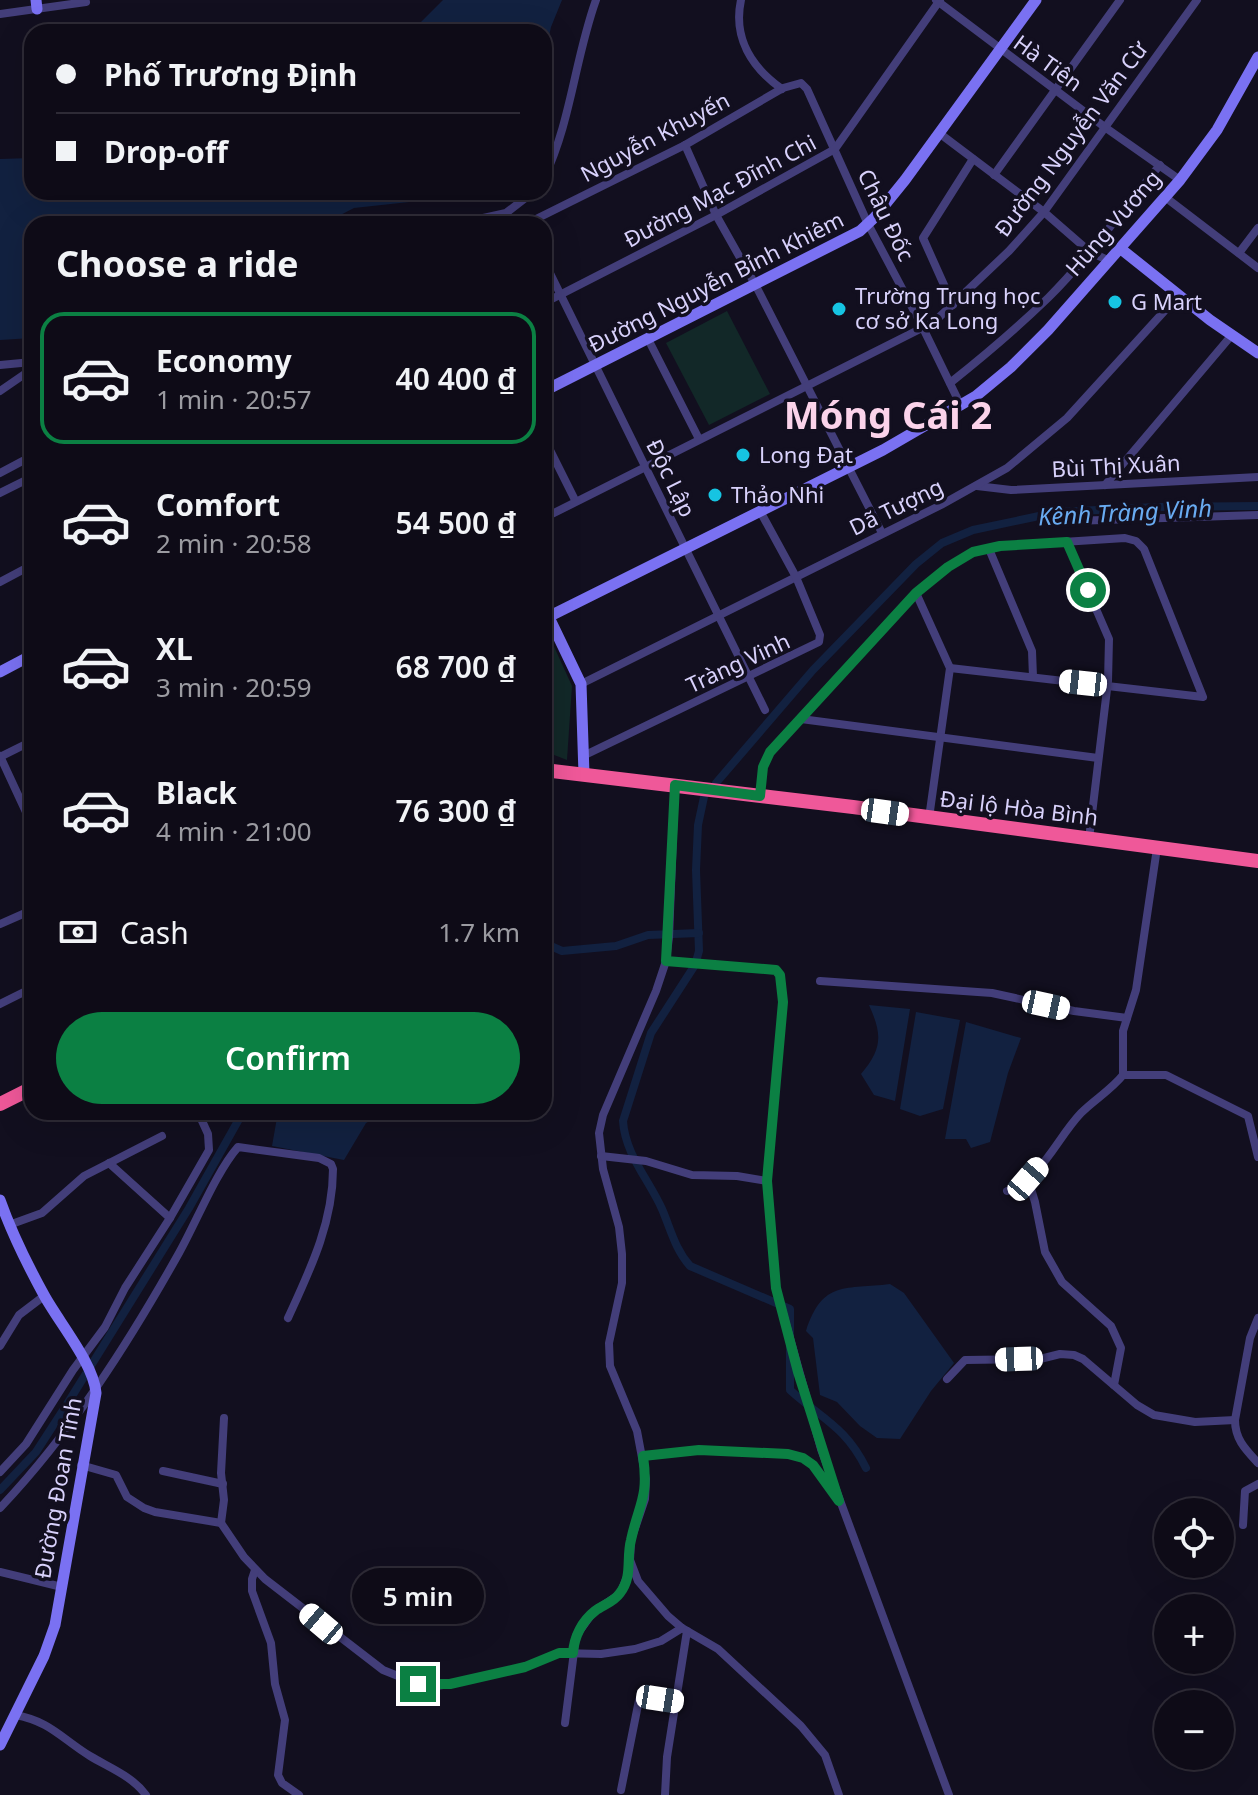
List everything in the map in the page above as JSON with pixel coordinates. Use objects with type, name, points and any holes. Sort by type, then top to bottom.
[{"type":"highway","points":[[552,761],[584,774]]},
{"type":"highway","points":[[552,771],[584,774]]},
{"type":"highway","name":"Đại lộ Hòa Bình","points":[[584,774],[1258,861]]},
{"type":"highway","points":[[0,1104],[24,1092]]},
{"type":"street","points":[[552,157],[596,0]]},
{"type":"street","points":[[741,0],[737,23],[750,57],[782,89]]},
{"type":"street","name":"Đường Nguyễn Bỉnh Khiêm","points":[[552,387],[756,286],[848,238],[868,224],[1036,0]]},
{"type":"street","points":[[994,175],[1120,0]]},
{"type":"street","name":"Đường Nguyễn Văn Cừ","points":[[552,513],[923,328],[953,305],[1044,212],[1197,0]]},
{"type":"street","name":"Hà Tiên","points":[[938,1],[1000,50],[1180,180]]},
{"type":"street","name":"Đường Mạc Đĩnh Chi","points":[[552,299],[716,215],[835,149],[938,1]]},
{"type":"street","points":[[0,14],[37,4],[86,2]]},
{"type":"street","name":"Hùng Vương","points":[[552,612],[848,468],[961,406],[996,380],[1030,349],[1180,180],[1217,130],[1258,57]]},
{"type":"street","name":"Nguyễn Khuyến","points":[[541,216],[685,145],[782,89],[801,83]]},
{"type":"street","name":"Châu Đốc","points":[[801,83],[807,89],[868,224],[961,406]]},
{"type":"street","points":[[939,133],[1044,212],[1090,252],[1110,261]]},
{"type":"street","points":[[685,145],[716,215],[756,286],[882,533]]},
{"type":"street","points":[[953,305],[923,238],[973,159]]},
{"type":"street","points":[[950,383],[1048,297],[1090,252],[1160,165]]},
{"type":"street","points":[[1165,197],[1258,268]]},
{"type":"street","points":[[497,216],[525,200]]},
{"type":"street","points":[[519,206],[522,216]]},
{"type":"street","points":[[1239,253],[1258,228]]},
{"type":"street","points":[[1121,249],[1231,336],[1258,353]]},
{"type":"street","name":"Độc Lập","points":[[552,277],[765,710]]},
{"type":"street","name":"Dã Tượng","points":[[581,684],[977,486],[1024,456],[1067,418],[1179,295]]},
{"type":"street","points":[[1105,485],[1231,336]]},
{"type":"street","points":[[648,339],[699,439]]},
{"type":"street","points":[[0,365],[24,363]]},
{"type":"street","points":[[0,391],[24,374]]},
{"type":"street","points":[[552,454],[575,500]]},
{"type":"street","points":[[0,473],[22,461],[24,465]]},
{"type":"street","name":"Bùi Thị Xuân","points":[[977,486],[1011,490],[1258,477]]},
{"type":"street","points":[[0,493],[24,481]]},
{"type":"street","name":"Tràng Vinh","points":[[583,756],[819,642],[820,635],[796,577],[760,511]]},
{"type":"street","points":[[1072,521],[1258,515]]},
{"type":"street","points":[[760,796],[763,767],[770,752],[916,593],[948,567],[973,552],[1125,538],[1136,541],[1144,549],[1203,697],[950,668]]},
{"type":"street","points":[[1067,542],[1109,639],[1107,686],[1089,839]]},
{"type":"street","points":[[989,549],[1032,651],[1033,677]]},
{"type":"street","points":[[0,582],[24,569]]},
{"type":"street","points":[[916,593],[950,668],[929,818]]},
{"type":"street","points":[[552,628],[581,684],[584,774]]},
{"type":"street","points":[[0,672],[24,659]]},
{"type":"street","points":[[801,719],[1098,758]]},
{"type":"street","points":[[24,745],[0,756],[24,808]]},
{"type":"street","points":[[565,1723],[576,1636],[594,1611],[620,1594],[631,1567],[631,1540],[645,1499],[643,1456],[637,1431],[610,1366],[609,1343],[622,1283],[622,1254],[619,1227],[601,1156],[600,1125],[666,961],[675,785]]},
{"type":"street","points":[[1007,1191],[1028,1179],[1064,1131],[1094,1101],[1112,1089],[1123,1075],[1123,1031],[1136,990],[1157,848]]},
{"type":"street","points":[[0,924],[24,914]]},
{"type":"street","points":[[666,961],[776,970],[780,975],[783,1002],[767,1181],[776,1288],[798,1372],[839,1501],[866,1566],[949,1795]]},
{"type":"street","points":[[820,981],[992,993],[1074,1011],[1127,1018]]},
{"type":"street","points":[[0,1004],[24,992]]},
{"type":"street","points":[[1123,1075],[1166,1075],[1248,1116],[1258,1157]]},
{"type":"street","points":[[0,1472],[31,1436],[83,1361],[209,1150],[208,1134],[202,1120]]},
{"type":"street","points":[[9,1225],[42,1213],[75,1182],[162,1136]]},
{"type":"street","points":[[0,1508],[42,1463],[172,1265],[238,1147],[319,1158],[331,1164],[333,1169],[328,1221],[288,1318]]},
{"type":"street","points":[[601,1156],[646,1161],[692,1175],[737,1176],[767,1181]]},
{"type":"street","points":[[109,1163],[170,1218]]},
{"type":"street","points":[[1028,1179],[1045,1252],[1062,1282],[1111,1326],[1121,1348],[1114,1385]]},
{"type":"street","name":"Đường Đoan Tĩnh","points":[[0,1200],[44,1296],[94,1384],[55,1625],[44,1656],[0,1745]]},
{"type":"street","points":[[0,1346],[19,1315],[44,1296]]},
{"type":"street","points":[[1258,1318],[1250,1338],[1235,1420],[1235,1429],[1242,1445],[1258,1463]]},
{"type":"street","points":[[947,1379],[965,1360],[1040,1359],[1065,1354],[1083,1359],[1137,1405],[1165,1418],[1195,1422],[1235,1420]]},
{"type":"street","points":[[224,1418],[221,1523],[255,1570],[383,1670],[418,1684],[450,1684],[525,1667],[559,1653],[601,1654],[635,1649],[685,1630]]},
{"type":"street","points":[[643,1456],[699,1450],[788,1454],[813,1465],[839,1501]]},
{"type":"street","points":[[81,1465],[116,1475],[127,1497],[155,1512],[221,1523]]},
{"type":"street","points":[[163,1471],[223,1484]]},
{"type":"street","points":[[1243,1525],[1245,1491],[1258,1484]]},
{"type":"street","points":[[631,1567],[659,1607],[685,1630],[718,1649],[795,1719],[825,1755],[839,1795]]},
{"type":"street","points":[[255,1570],[252,1591],[271,1643],[275,1684],[285,1720],[278,1775],[282,1783],[299,1795]]},
{"type":"street","points":[[0,1572],[62,1587]]},
{"type":"street","points":[[665,1795],[667,1757],[685,1630]]},
{"type":"street","points":[[621,1790],[639,1700],[644,1696],[676,1701]]},
{"type":"street","points":[[15,1715],[35,1719],[53,1728],[88,1755],[130,1779],[146,1795]]},
{"type":"green space","points":[[727,311],[770,394],[709,425],[666,343]]},
{"type":"green space","points":[[552,642],[572,686],[567,760],[552,754]]},
{"type":"water","points":[[443,0],[562,0],[552,25],[419,24]]},
{"type":"water","points":[[24,158],[24,200],[428,200],[354,208],[338,216],[24,216],[24,338],[0,340],[0,159]]},
{"type":"water","points":[[869,1005],[910,1009],[895,1101],[874,1095],[861,1074],[873,1056],[878,1041]]},
{"type":"water","points":[[916,1012],[960,1020],[943,1109],[920,1116],[900,1109]]},
{"type":"water","points":[[966,1022],[1021,1038],[1008,1073],[990,1142],[971,1148],[966,1139],[945,1139]]},
{"type":"water","points":[[277,1120],[371,1120],[366,1123],[344,1160],[272,1146]]},
{"type":"water","points":[[890,1284],[904,1293],[954,1363],[931,1391],[900,1439],[877,1438],[860,1426],[837,1402],[820,1395],[813,1338],[806,1331],[813,1314],[828,1295],[849,1288]]},
{"type":"waterway","name":"Kênh Tràng Vinh","points":[[716,783],[813,670],[916,564],[942,543],[973,530],[1058,512],[1258,506]]},
{"type":"waterway","name":"Kênh Tràng Vinh","points":[[704,797],[698,825],[696,870],[699,951],[695,965],[651,1033],[623,1121],[625,1133],[633,1156],[690,1266],[790,1309],[790,1390],[842,1433],[866,1468]]},
{"type":"waterway","points":[[552,947],[562,951],[616,946],[648,935],[699,933]]},
{"type":"waterway","points":[[0,1490],[36,1452],[69,1401],[189,1208],[238,1120]]},
{"type":"place","name":"G Mart","points":[[1115,302]]},
{"type":"place","name":"Trường Trung học cơ sở Ka Long","points":[[839,309]]},
{"type":"place","name":"Long Đạt","points":[[743,455]]},
{"type":"place","name":"Thảo Nhi","points":[[715,495]]},
{"type":"district","name":"Móng Cái 2","points":[[888,416]]},
{"type":"route","points":[[418,1684],[450,1684],[525,1667],[559,1653],[573,1653],[574,1641],[585,1622],[594,1611],[620,1594],[625,1585],[631,1567],[631,1540],[645,1499],[643,1456],[686,1450],[788,1454],[813,1465],[839,1501],[798,1372],[776,1288],[767,1181],[783,1002],[780,975],[776,970],[666,961],[675,785],[760,796],[763,767],[770,752],[916,593],[948,567],[973,552],[1000,546],[1067,542],[1088,590]]}]
